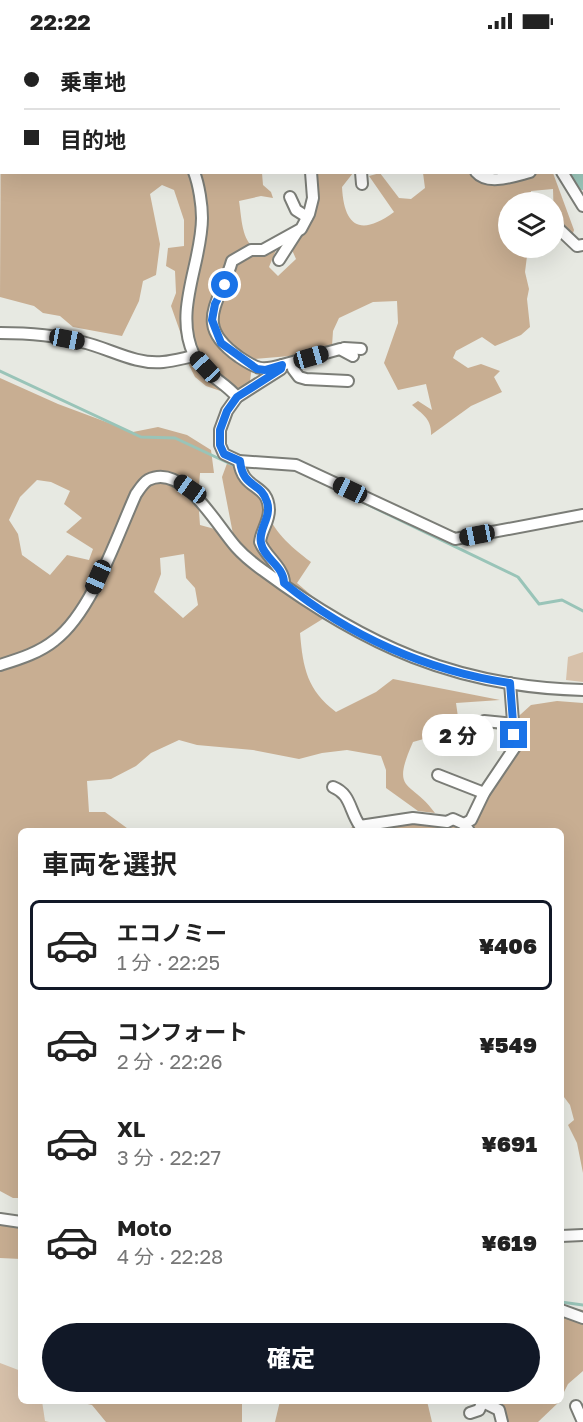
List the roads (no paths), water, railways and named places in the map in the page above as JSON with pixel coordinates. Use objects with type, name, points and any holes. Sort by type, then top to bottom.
[{"type":"street","points":[[194,174],[202,217],[189,291],[187,328],[194,356],[215,379],[230,388],[237,397]]},
{"type":"street","points":[[311,174],[313,198],[301,229],[263,250],[251,250],[232,261],[225,285],[215,304],[212,320],[221,343],[257,369],[281,367],[340,349],[357,353]]},
{"type":"street","points":[[361,174],[362,184]]},
{"type":"street","points":[[478,174],[480,177],[497,180],[522,174]]},
{"type":"street","points":[[563,174],[583,206]]},
{"type":"street","points":[[290,196],[296,210],[307,217]]},
{"type":"street","points":[[279,260],[297,231]]},
{"type":"street","points":[[564,234],[577,246],[583,245]]},
{"type":"street","points":[[0,333],[36,333],[83,342],[149,362],[194,356]]},
{"type":"street","points":[[308,373],[281,367],[237,397],[227,411],[220,430],[220,445],[224,454],[240,461],[296,465],[455,539],[583,515]]},
{"type":"street","points":[[293,369],[299,377],[306,379],[348,381]]},
{"type":"street","points":[[240,461],[241,474],[246,481],[263,493],[268,502],[268,518],[260,542],[264,551],[284,575],[284,583]]},
{"type":"street","points":[[0,665],[37,652],[56,640],[72,623],[89,597],[136,494],[150,480],[162,478],[178,481],[190,489],[237,548],[264,571],[339,622],[415,659],[454,673],[553,689],[583,690]]},
{"type":"street","points":[[333,787],[343,791],[346,795],[353,816],[360,825],[414,818],[447,822],[453,819],[466,827],[484,793],[515,747],[510,683]]},
{"type":"street","points":[[484,721],[514,724]]},
{"type":"street","points":[[438,775],[484,793]]},
{"type":"street","points":[[0,1219],[18,1222]]},
{"type":"street","points":[[564,1236],[583,1235]]},
{"type":"street","points":[[564,1311],[583,1318]]},
{"type":"street","points":[[470,1413],[479,1410],[481,1404]]},
{"type":"street","points":[[486,1404],[499,1410],[502,1422]]},
{"type":"street","points":[[576,1406],[583,1422]]},
{"type":"waterway","points":[[578,174],[583,182]]},
{"type":"waterway","points":[[0,371],[141,437],[175,438],[237,467]]},
{"type":"waterway","points":[[243,467],[256,467]]},
{"type":"waterway","points":[[323,483],[518,577],[539,604],[562,600],[583,611]]},
{"type":"waterway","points":[[564,1302],[583,1305]]}]
